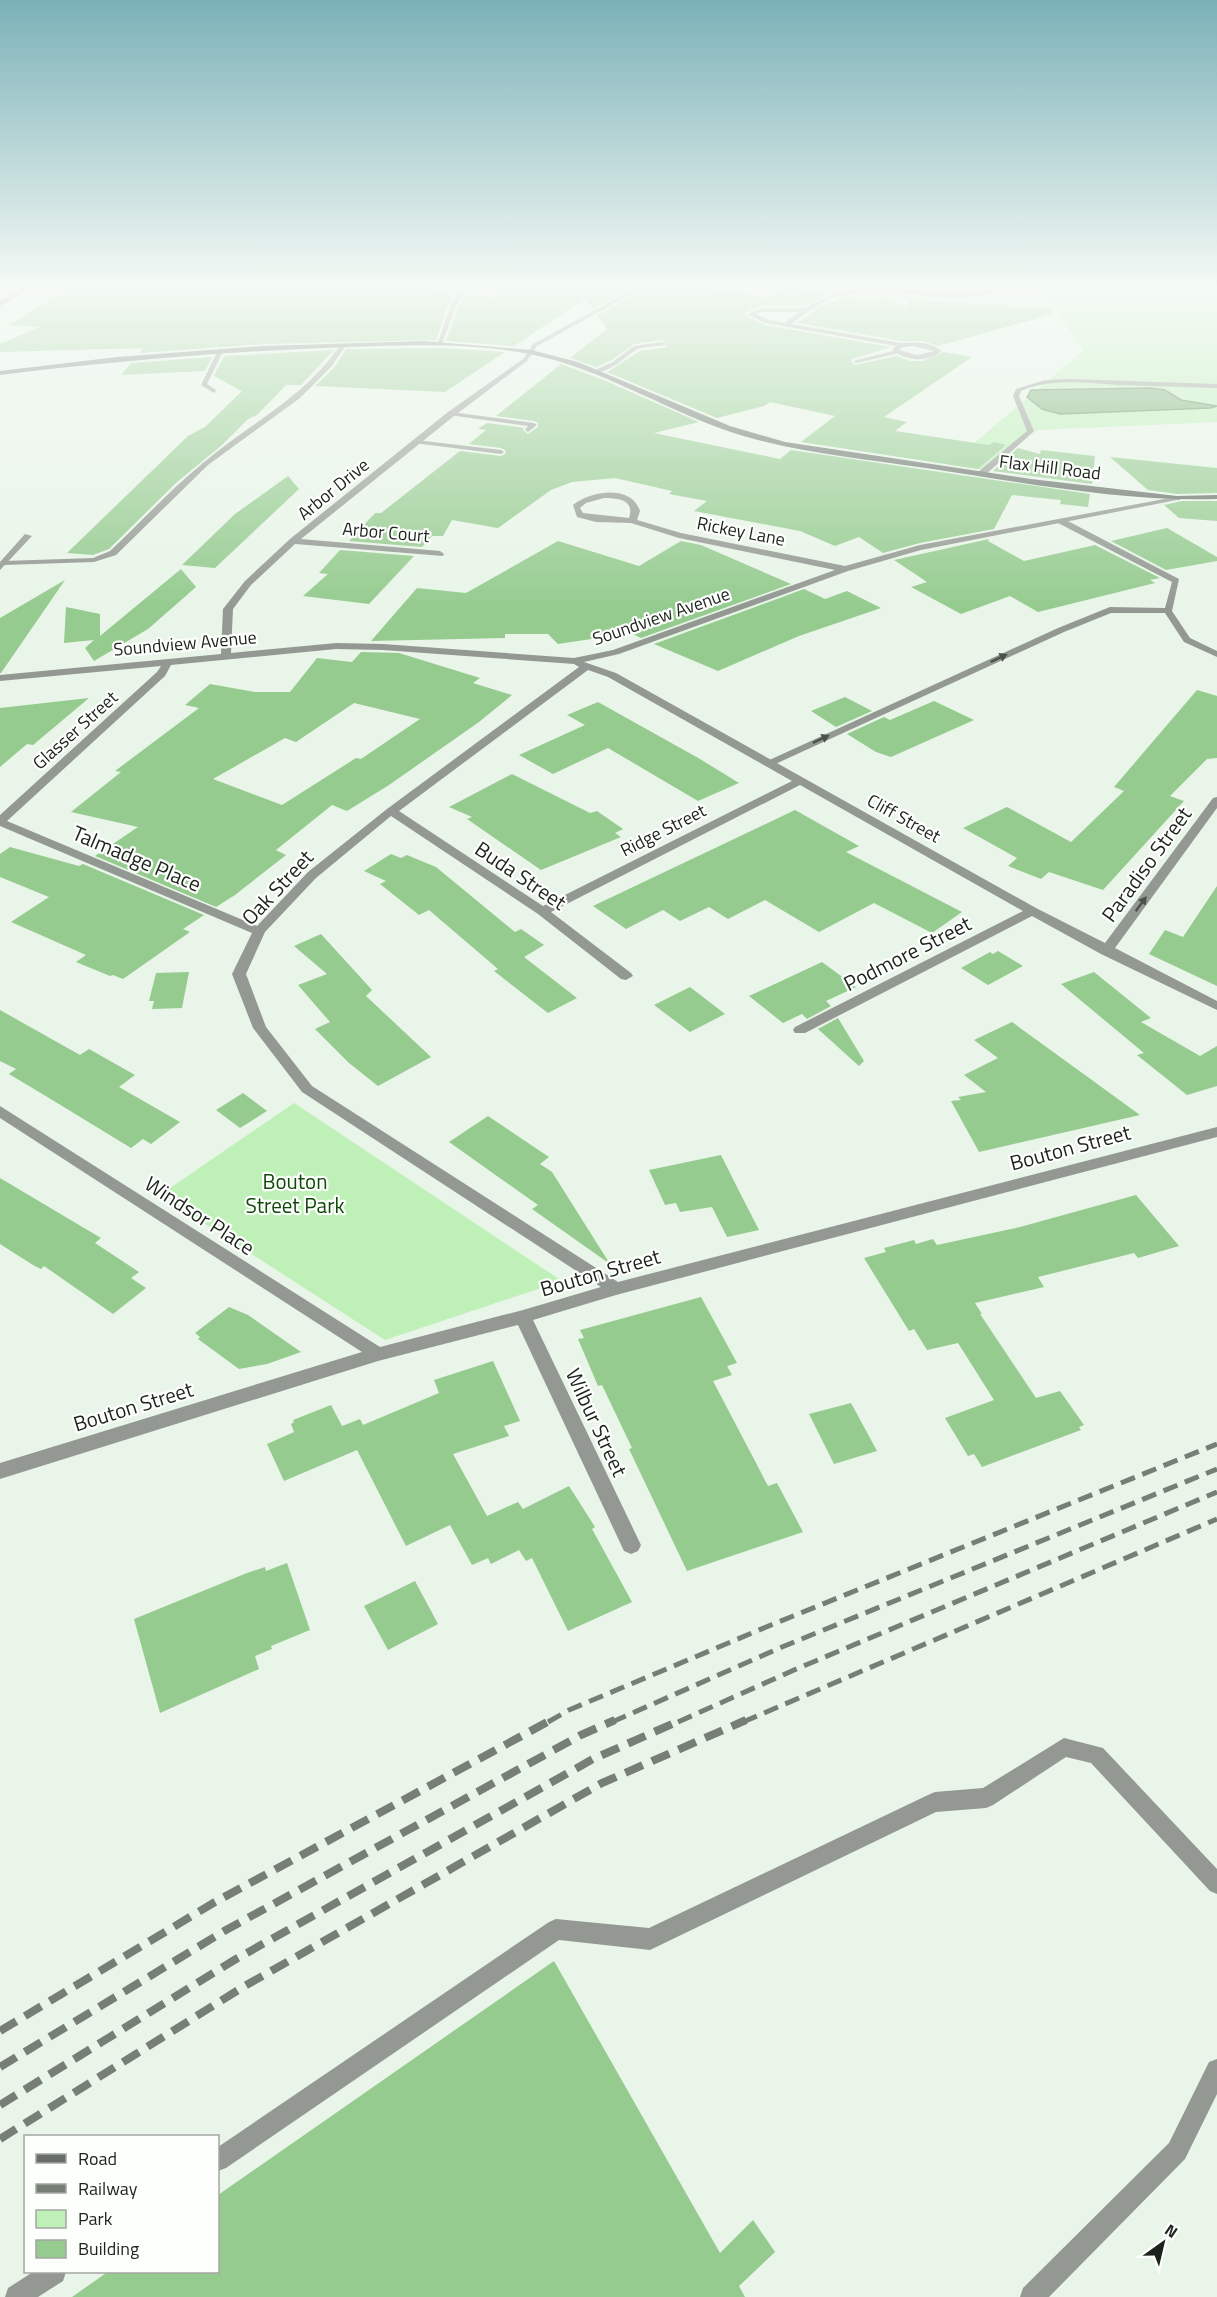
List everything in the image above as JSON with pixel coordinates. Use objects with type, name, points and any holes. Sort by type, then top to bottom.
[{"type":"main road","name":"Flax Hill Road","points":[[649,394],[752,437],[815,450],[981,474],[1177,498],[1217,497]]},
{"type":"street","name":"Arbor Drive","points":[[225,655],[228,609],[248,583],[293,541],[478,394]]},
{"type":"street","name":"Rickey Lane","points":[[632,521],[636,509],[633,502],[627,499],[598,496],[584,500],[576,507],[580,515],[596,519],[632,521],[679,535],[845,569]]},
{"type":"street","name":"Soundview Avenue","points":[[0,678],[336,646],[383,646],[574,661],[616,652],[845,569],[951,540],[1177,498]]},
{"type":"street","points":[[2,565],[28,536]]},
{"type":"street","name":"Arbor Court","points":[[293,541],[440,554]]},
{"type":"street","name":"Glasser Street","points":[[0,821],[161,674],[168,661]]},
{"type":"street","name":"Cliff Street","points":[[574,661],[612,675],[1032,911],[1217,1006]]},
{"type":"street","name":"Oak Street","points":[[587,666],[391,811],[312,875],[259,931],[239,974],[260,1028],[307,1089],[616,1289]]},
{"type":"street","name":"Ridge Street","points":[[543,911],[800,781]]},
{"type":"street","name":"Paradiso Street","points":[[1106,951],[1217,800]]},
{"type":"street","name":"Buda Street","points":[[391,811],[543,911],[626,976]]},
{"type":"street","name":"Talmadge Place","points":[[0,821],[259,931]]},
{"type":"street","name":"Podmore Street","points":[[800,1030],[1032,911]]},
{"type":"street","name":"Windsor Place","points":[[0,1112],[378,1354]]},
{"type":"street","name":"Bouton Street","points":[[0,1471],[378,1354],[523,1317],[616,1289],[1217,1132]]},
{"type":"street","name":"Wilbur Street","points":[[523,1317],[631,1545]]},
{"type":"lane","points":[[2,565],[94,560],[113,553],[206,464],[253,428],[292,404],[302,394]]},
{"type":"lane","points":[[981,474],[1031,431],[1017,394]]},
{"type":"lane","points":[[451,414],[534,425]]},
{"type":"lane","points":[[416,442],[501,452]]},
{"type":"lane","points":[[1061,520],[1176,580],[1168,611],[1187,640],[1217,654]]},
{"type":"lane","points":[[768,764],[1061,630],[1110,610],[1168,611]]},
{"type":"lane","points":[[219,2159],[556,1929],[650,1940],[935,1802],[986,1798],[1064,1747],[1096,1755],[1217,1884]]},
{"type":"lane","points":[[1032,2297],[1177,2151],[1217,2070]]},
{"type":"lane","points":[[17,2297],[51,2273]]},
{"type":"green space","points":[[1032,394],[1217,394],[1217,422],[1038,430],[983,470],[948,465]]},
{"type":"green space","name":"Bouton Street Park","points":[[294,1103],[562,1281],[385,1340],[160,1195]]},
{"type":"shaded area","points":[[1029,394],[1172,394],[1181,400],[1217,406],[1060,414],[1042,409],[1027,397]]},
{"type":"building","points":[[239,394],[277,394],[257,415],[248,419],[222,445],[177,482],[109,549],[93,555],[67,553],[188,436],[205,427]]},
{"type":"building","points":[[523,394],[636,394],[699,422],[654,433],[780,459],[791,450],[1090,494],[1088,507],[1060,504],[1061,500],[1012,495],[994,529],[920,543],[883,553],[859,537],[835,546],[800,531],[694,511],[707,501],[669,494],[672,491],[615,478],[572,482],[551,490],[498,528],[452,520],[443,536],[432,536],[422,547],[349,541],[375,513],[381,513],[460,451],[501,456],[505,454],[506,451],[501,448],[469,444],[486,430],[478,429],[487,423],[524,428],[523,430],[528,434],[538,427],[538,423],[534,421],[496,416]]},
{"type":"building","points":[[660,394],[917,394],[884,417],[907,422],[895,431],[989,445],[994,442],[1006,445],[978,469],[801,442],[835,416],[770,402],[764,406],[717,418]]},
{"type":"building","points":[[1018,448],[1040,454],[1041,450],[1095,456],[1092,484],[993,471]]},
{"type":"building","points":[[1110,457],[1217,468],[1217,493],[1177,494],[1148,490]]},
{"type":"building","points":[[288,476],[299,489],[215,568],[182,565],[235,514]]},
{"type":"building","points":[[1182,501],[1217,501],[1217,521],[1179,518],[1164,505]]},
{"type":"building","points":[[1167,528],[1217,557],[1217,561],[1166,570],[1111,541]]},
{"type":"building","points":[[989,539],[988,541],[1024,561],[1095,545],[1160,578],[1150,580],[1155,583],[1038,612],[1010,596],[961,614],[911,587],[927,582],[894,560]]},
{"type":"building","points":[[558,541],[639,566],[681,541],[701,545],[791,584],[641,638],[631,633],[558,644],[548,634],[505,634],[505,638],[371,641],[417,588],[466,593]]},
{"type":"building","points":[[340,550],[414,556],[369,604],[303,596],[328,574],[319,573]]},
{"type":"building","points":[[181,569],[196,587],[148,629],[94,661],[85,648],[94,640],[64,643],[66,607],[100,614],[100,636]]},
{"type":"building","points":[[65,580],[1,673],[0,673],[0,618]]},
{"type":"building","points":[[804,589],[825,599],[847,591],[881,608],[799,636],[718,671],[654,644]]},
{"type":"building","points":[[361,652],[399,653],[480,678],[473,683],[512,695],[479,722],[389,785],[347,811],[332,805],[276,850],[286,855],[216,907],[95,856],[138,827],[71,812],[121,772],[115,771],[199,708],[185,705],[210,684],[255,692],[290,692],[317,658],[352,662]],"holes":[[[354,703],[420,719],[361,759],[356,758],[282,805],[213,779],[285,738],[296,742]]]},
{"type":"building","points":[[1197,690],[1217,696],[1217,758],[1207,759],[1170,796],[1184,801],[1103,890],[1049,872],[1041,879],[1008,866],[1017,858],[963,828],[1007,807],[1071,842],[1124,791],[1114,787]]},
{"type":"building","points":[[845,697],[872,711],[836,727],[811,711]]},
{"type":"building","points":[[89,698],[33,745],[27,744],[0,767],[0,708]]},
{"type":"building","points":[[934,701],[974,720],[891,757],[876,752],[847,734],[884,717],[890,720]]},
{"type":"building","points":[[598,702],[739,783],[698,801],[608,748],[553,774],[519,755],[585,725],[567,715]]},
{"type":"building","points":[[512,774],[590,813],[597,811],[623,829],[615,833],[621,837],[541,870],[467,819],[472,817],[449,807]]},
{"type":"building","points":[[795,810],[859,846],[846,852],[962,912],[932,933],[874,903],[819,932],[765,900],[728,919],[709,907],[680,921],[663,910],[626,929],[593,906]]},
{"type":"building","points":[[10,847],[79,866],[83,864],[204,915],[183,929],[190,932],[123,979],[110,976],[76,962],[86,955],[11,922],[49,897],[0,877],[0,854]]},
{"type":"building","points":[[391,854],[401,858],[407,855],[436,867],[515,932],[521,929],[544,945],[524,957],[577,998],[548,1013],[494,971],[498,969],[429,910],[419,915],[380,884],[386,881],[364,871]]},
{"type":"building","points":[[1217,886],[1217,986],[1149,954],[1165,930],[1183,937]]},
{"type":"building","points":[[321,934],[372,990],[366,996],[431,1057],[378,1086],[349,1063],[315,1029],[330,1022],[298,985],[327,974],[294,946]]},
{"type":"building","points":[[998,951],[1023,966],[988,985],[961,968],[990,952],[993,954]]},
{"type":"building","points":[[822,962],[856,987],[826,1001],[831,1006],[807,1019],[802,1014],[783,1023],[749,996]]},
{"type":"building","points":[[189,972],[182,1008],[152,1009],[154,1001],[149,1001],[156,973]]},
{"type":"building","points":[[1094,972],[1151,1018],[1141,1022],[1200,1056],[1217,1046],[1217,1086],[1187,1095],[1137,1055],[1144,1053],[1061,984]]},
{"type":"building","points":[[690,987],[725,1014],[690,1032],[654,1005]]},
{"type":"building","points":[[0,1010],[80,1055],[89,1049],[135,1075],[119,1087],[180,1122],[151,1144],[143,1139],[131,1148],[9,1074],[16,1069],[0,1061]]},
{"type":"building","points":[[838,1018],[864,1061],[859,1066],[818,1029]]},
{"type":"building","points":[[1012,1022],[1140,1115],[979,1152],[951,1101],[961,1100],[958,1097],[986,1092],[964,1075],[998,1058],[974,1040]]},
{"type":"building","points":[[243,1093],[267,1111],[240,1128],[216,1110]]},
{"type":"building","points":[[488,1116],[549,1157],[540,1164],[552,1172],[610,1264],[532,1209],[538,1205],[449,1142]]},
{"type":"building","points":[[721,1155],[759,1230],[727,1237],[712,1207],[680,1212],[676,1203],[665,1205],[649,1170]]},
{"type":"building","points":[[0,1178],[101,1238],[95,1243],[139,1272],[131,1278],[146,1288],[113,1314],[44,1266],[41,1269],[33,1265],[0,1244]]},
{"type":"building","points":[[1136,1195],[1179,1246],[1138,1258],[1134,1253],[1038,1277],[1044,1287],[975,1303],[1036,1398],[1060,1391],[1084,1425],[1079,1427],[1081,1430],[982,1467],[974,1454],[968,1456],[945,1418],[994,1400],[958,1343],[927,1350],[914,1329],[909,1331],[864,1258],[886,1252],[884,1248],[914,1240],[916,1244],[933,1239],[937,1245],[1020,1227]]},
{"type":"building","points":[[701,1297],[737,1363],[727,1366],[732,1375],[713,1381],[768,1486],[777,1483],[803,1532],[687,1571],[629,1449],[632,1448],[602,1385],[598,1386],[578,1339],[584,1338],[580,1330]]},
{"type":"building","points":[[229,1307],[248,1315],[301,1352],[267,1364],[239,1369],[198,1339],[200,1337],[195,1333]]},
{"type":"building","points":[[493,1361],[520,1421],[504,1426],[509,1436],[453,1454],[487,1516],[518,1502],[523,1509],[569,1486],[595,1527],[592,1529],[632,1602],[568,1631],[532,1558],[526,1561],[519,1550],[491,1564],[488,1558],[472,1565],[450,1525],[406,1546],[357,1450],[284,1481],[267,1444],[294,1432],[291,1424],[293,1420],[331,1405],[342,1426],[360,1419],[363,1425],[439,1393],[434,1380]]},
{"type":"building","points":[[851,1403],[877,1451],[834,1464],[809,1414]]},
{"type":"building","points":[[287,1563],[310,1630],[271,1646],[272,1649],[255,1656],[259,1669],[160,1713],[134,1619],[247,1573],[265,1567],[266,1571]]},
{"type":"building","points":[[415,1581],[438,1624],[388,1650],[364,1606]]},
{"type":"building","points":[[554,1961],[720,2253],[753,2220],[775,2252],[739,2286],[745,2297],[72,2297],[106,2273],[219,2273],[219,2194]]},
{"type":"railway","points":[[548,1722],[569,1710],[771,1625],[1217,1444]]},
{"type":"railway","points":[[612,1722],[782,1647],[1217,1469]]},
{"type":"railway","points":[[678,1722],[794,1670],[1217,1492]]},
{"type":"railway","points":[[743,1722],[1217,1519]]},
{"type":"railway","points":[[0,2031],[215,1902],[551,1720]]},
{"type":"railway","points":[[0,2067],[226,1930],[581,1735],[615,1720]]},
{"type":"railway","points":[[0,2105],[236,1959],[593,1759],[681,1720]]},
{"type":"railway","points":[[0,2139],[243,1987],[602,1783],[746,1720]]}]
